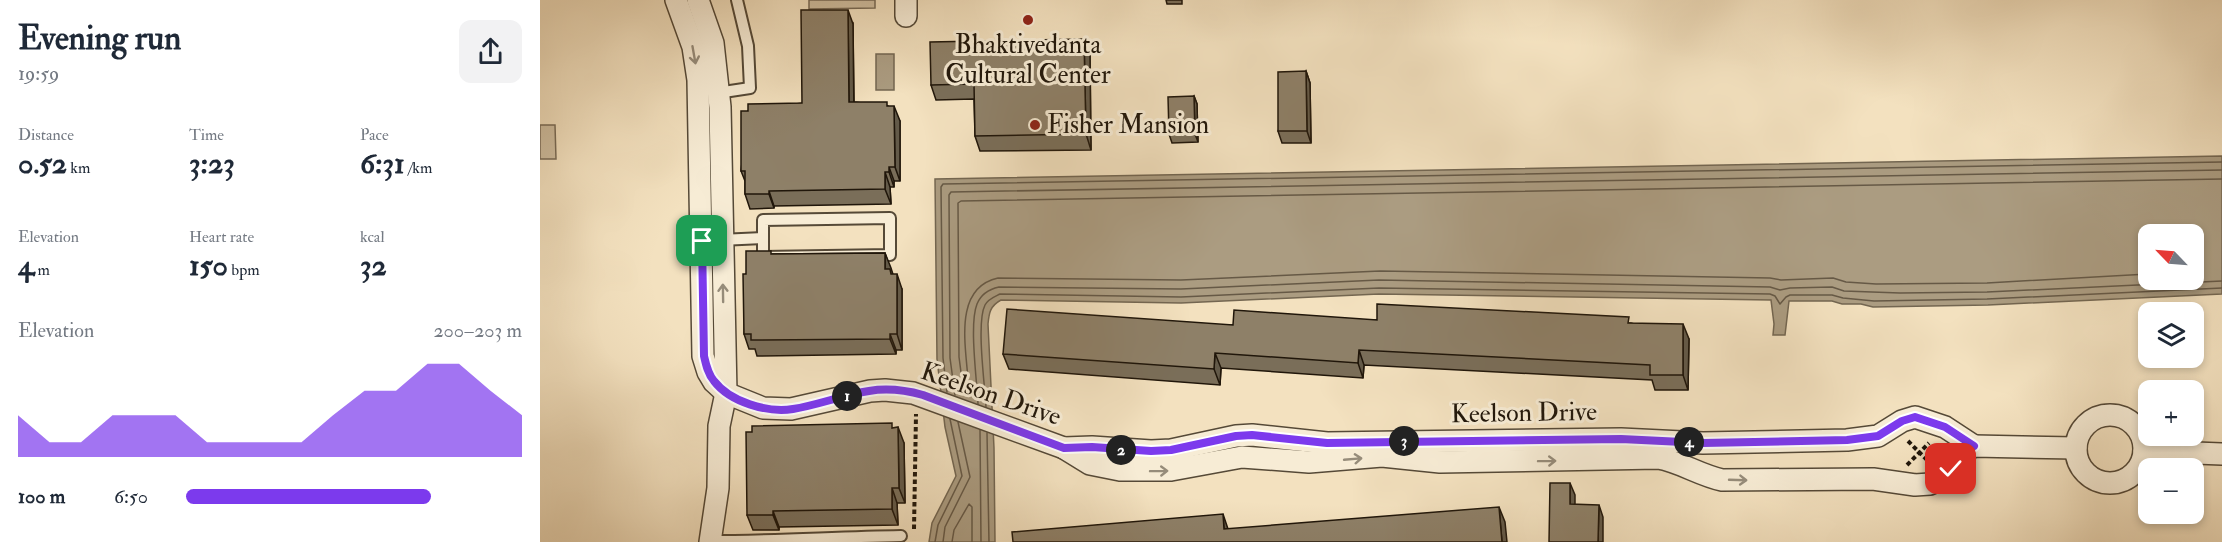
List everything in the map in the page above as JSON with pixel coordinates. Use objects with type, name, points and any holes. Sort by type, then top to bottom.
[{"type":"street","points":[[680,1],[713,43],[709,94],[713,320],[726,393],[719,426],[718,488],[710,542]]},
{"type":"street","name":"Keelson Drive","points":[[726,393],[763,408],[791,409],[870,391],[900,390],[919,403],[1000,423],[1064,448],[1090,464],[1120,470],[1142,471],[1171,470],[1242,457],[1309,462],[1382,456],[1440,462],[1658,458],[1669,460],[1704,476],[1722,480],[1874,478],[1915,485],[1930,484],[1939,480],[1967,450],[1974,446],[1945,427],[1915,417],[1902,421],[1878,436],[1847,440],[1703,443],[1621,439],[1327,443],[1252,435],[1236,436],[1171,450],[1064,448]]},
{"type":"street","points":[[2111,415],[2134,424],[2142,438],[2144,451],[2141,462],[2132,476],[2109,483],[2092,478],[2086,473],[2077,457],[2076,448],[2087,425],[2102,416],[2111,415]]},
{"type":"street","points":[[1974,446],[2076,448]]},
{"type":"street","points":[[2144,451],[2222,454]]},
{"type":"lane","points":[[709,94],[750,88],[748,46],[737,0]]},
{"type":"lane","points":[[890,218],[890,255],[763,257],[763,238],[763,220],[890,218]]},
{"type":"lane","points":[[712,240],[763,238]]},
{"type":"lane","points":[[710,542],[901,536]]},
{"type":"path","points":[[914,530],[919,403]]},
{"type":"path","points":[[1906,440],[1932,465]]},
{"type":"path","points":[[1905,467],[1932,440]]},
{"type":"shaded area","points":[[809,0],[875,0],[875,8],[809,9]]},
{"type":"shaded area","points":[[540,125],[555,125],[556,159],[540,159]]},
{"type":"water","points":[[876,54],[894,54],[894,90],[876,90]]},
{"type":"water","points":[[2222,156],[2222,294],[1988,305],[1873,307],[1832,301],[1789,301],[1785,335],[1773,335],[1771,300],[1379,294],[1181,303],[1001,300],[991,310],[988,324],[994,448],[995,542],[929,542],[932,523],[956,476],[945,427],[937,359],[935,179]]},
{"type":"building","points":[[801,10],[848,10],[849,102],[887,102],[887,106],[894,106],[895,167],[889,167],[889,172],[885,172],[885,189],[769,191],[769,194],[745,194],[745,171],[741,171],[741,111],[748,111],[748,104],[802,103]]},
{"type":"building","name":"Fisher Mansion","points":[[1084,39],[1086,134],[975,136],[974,84],[931,85],[930,42]]},
{"type":"building","points":[[1306,71],[1307,131],[1278,131],[1278,72]]},
{"type":"building","points":[[1194,96],[1195,134],[1169,134],[1168,97]]},
{"type":"building","points":[[746,251],[771,251],[771,254],[885,253],[885,269],[890,269],[891,274],[897,274],[897,334],[890,334],[890,339],[751,340],[751,334],[744,334],[743,274],[746,274]]},
{"type":"building","points":[[1377,304],[1629,317],[1628,323],[1683,324],[1683,375],[1650,375],[1650,365],[1359,350],[1358,363],[1215,353],[1214,369],[1003,354],[1007,309],[1233,325],[1234,310],[1377,320]]},
{"type":"building","points":[[892,423],[892,428],[898,427],[899,488],[892,488],[892,509],[773,511],[773,515],[747,515],[746,432],[752,432],[752,426]]},
{"type":"building","points":[[1550,483],[1570,483],[1570,504],[1599,505],[1598,542],[1549,542]]},
{"type":"building","points":[[1499,507],[1502,542],[1013,542],[1012,532],[1223,514],[1224,529]]},
{"type":"place","name":"Bhaktivedanta Cultural Center","points":[[1028,20]]},
{"type":"place","name":"Fisher Mansion","points":[[1035,125]]},
{"type":"route","points":[[702,241],[704,356],[708,372],[714,382],[726,393],[763,408],[791,409],[852,394],[900,390],[923,395],[1064,448],[1092,447],[1129,451],[1171,450],[1236,436],[1252,435],[1327,443],[1621,439],[1703,443],[1847,440],[1878,436],[1902,421],[1915,417],[1945,427],[1974,446],[1967,450],[1951,469]]}]
